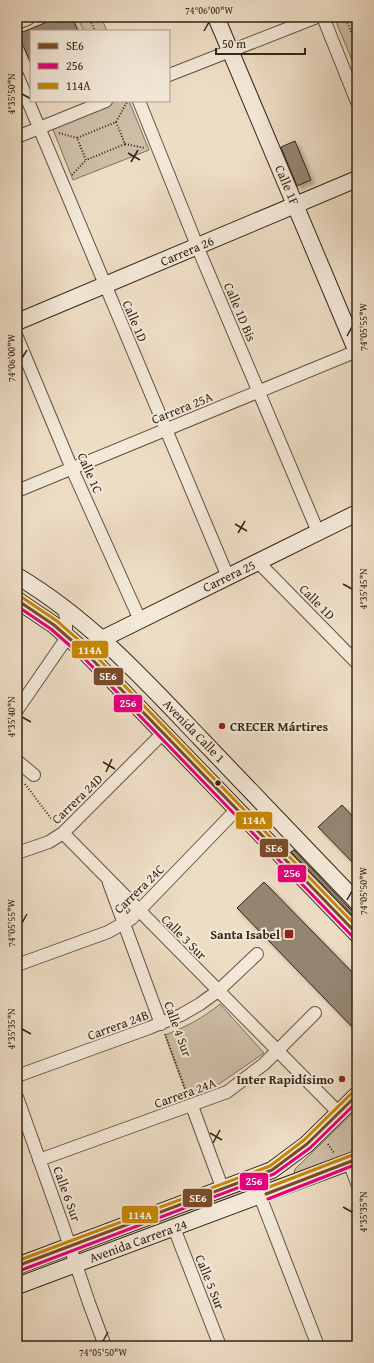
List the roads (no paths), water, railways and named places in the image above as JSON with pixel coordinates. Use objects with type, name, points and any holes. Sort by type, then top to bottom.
[{"type":"main road","points":[[17,21],[27,17]]},
{"type":"main road","name":"Calle 1F","points":[[216,17],[357,352]]},
{"type":"main road","name":"Carrera 26","points":[[17,322],[357,180]]},
{"type":"main road","name":"Carrera 25","points":[[102,638],[357,513]]},
{"type":"main road","name":"Avenida Calle 1","points":[[17,576],[63,606],[102,638],[167,703],[357,902]]},
{"type":"main road","name":"Avenida Calle 1","points":[[17,600],[66,635],[87,654],[357,934]]},
{"type":"main road","name":"Avenida Carrera 24","points":[[17,1266],[264,1174],[279,1166],[307,1144],[357,1095]]},
{"type":"main road","name":"Avenida Carrera 24","points":[[17,1286],[260,1196],[347,1159]]},
{"type":"street","points":[[170,75],[317,17]]},
{"type":"street","points":[[322,17],[357,102]]},
{"type":"street","name":"Calle 1D","points":[[17,75],[228,577]]},
{"type":"street","points":[[17,137],[104,102]]},
{"type":"street","name":"Calle 1D Bis","points":[[139,102],[318,532]]},
{"type":"street","name":"Calle 1C","points":[[17,337],[72,469],[140,620]]},
{"type":"street","name":"Carrera 25A","points":[[17,492],[357,352]]},
{"type":"street","name":"Calle 1D","points":[[258,562],[357,663]]},
{"type":"street","points":[[17,710],[63,645],[66,635],[66,618],[63,606]]},
{"type":"street","name":"Carrera 24D","points":[[17,853],[49,842],[63,834],[163,733]]},
{"type":"street","points":[[17,761],[34,774]]},
{"type":"street","name":"Carrera 24C","points":[[17,965],[108,932],[124,924],[139,912],[237,809]]},
{"type":"street","name":"Calle 3 Sur","points":[[63,834],[339,1113]]},
{"type":"street","name":"Calle 4 Sur","points":[[107,878],[161,1024]]},
{"type":"street","name":"Carrera 24B","points":[[17,1076],[161,1024],[200,1004],[218,991],[257,954]]},
{"type":"street","name":"Carrera 24A","points":[[39,1160],[192,1106],[227,1092],[246,1080],[315,1013]]},
{"type":"street","name":"Calle 6 Sur","points":[[17,1097],[105,1346]]},
{"type":"street","points":[[192,1106],[222,1190]]},
{"type":"street","points":[[347,1159],[357,1183]]},
{"type":"street","points":[[260,1196],[318,1346]]},
{"type":"street","name":"Calle 5 Sur","points":[[174,1228],[220,1346]]},
{"type":"place","name":"CRECER Mártires","points":[[222,726]]},
{"type":"place","name":"Santa Isabel","points":[[289,934]]},
{"type":"place","name":"Inter Rapidísimo","points":[[342,1079]]}]
